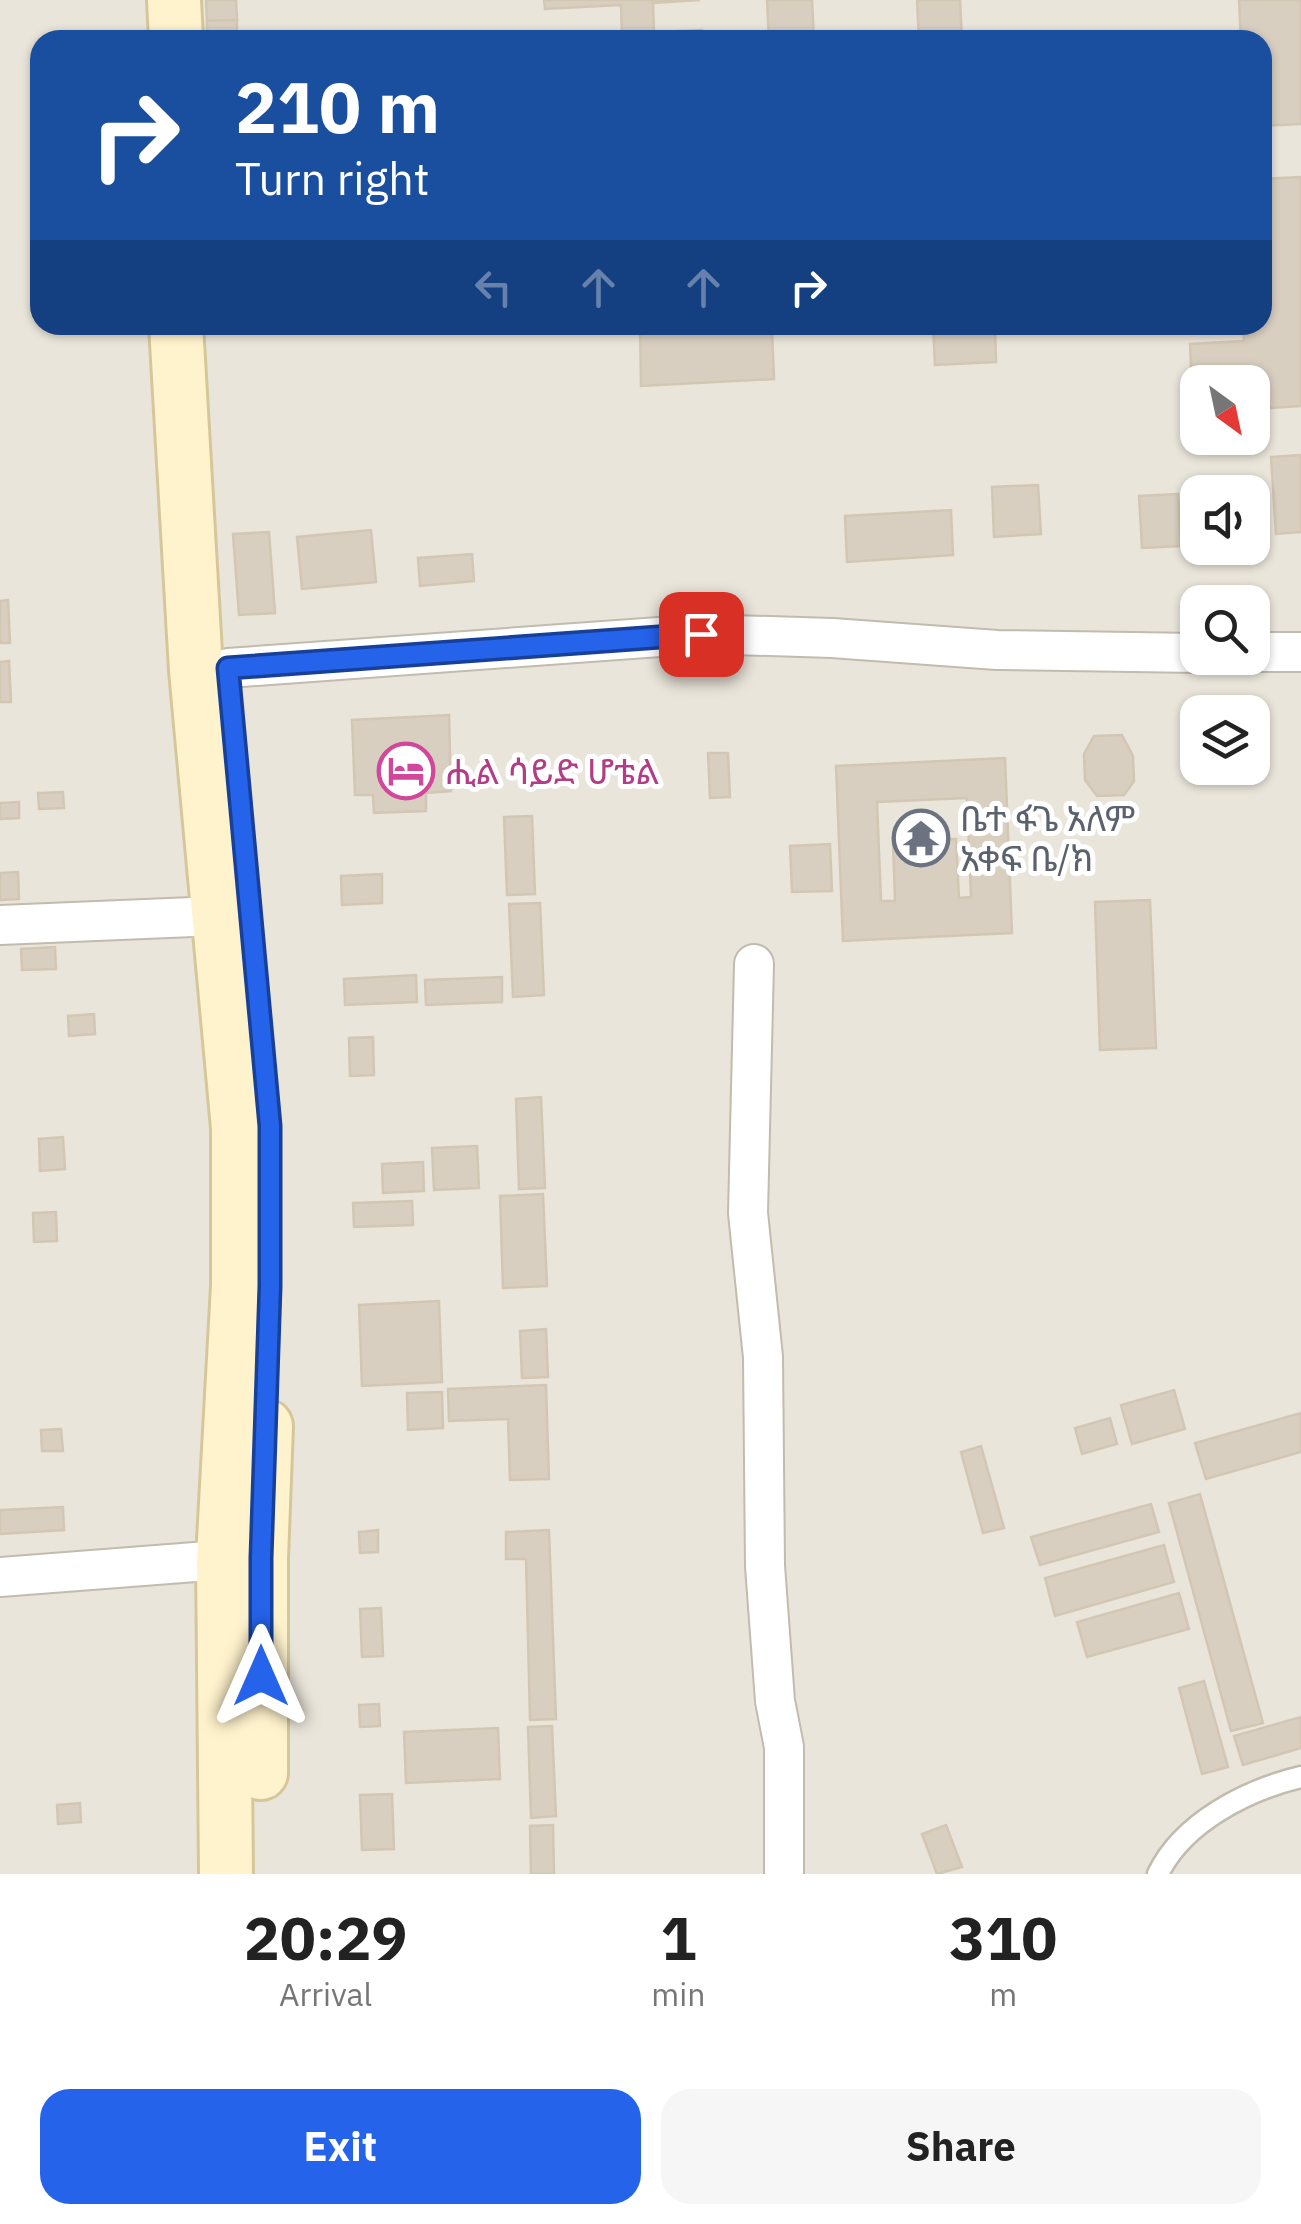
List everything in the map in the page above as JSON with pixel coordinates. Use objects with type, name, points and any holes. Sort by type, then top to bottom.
[{"type":"main road","points":[[142,0],[144,30]]},
{"type":"main road","points":[[174,0],[176,30]]},
{"type":"main road","points":[[177,335],[196,670],[238,1148],[242,1558],[261,1874]]},
{"type":"main road","points":[[209,335],[228,668],[270,1126],[270,1286],[242,1558],[226,1874]]},
{"type":"street","points":[[228,668],[701,634],[832,638],[998,650],[1180,653]]},
{"type":"street","points":[[1270,652],[1301,652]]},
{"type":"street","points":[[0,925],[218,916]]},
{"type":"street","points":[[754,964],[748,1213],[764,1358],[765,1566],[776,1701],[784,1747],[784,1874]]},
{"type":"street","points":[[0,1577],[242,1558]]},
{"type":"lane","points":[[1158,1874],[1168,1854],[1206,1819],[1244,1798],[1301,1777]]},
{"type":"shaded area","points":[[0,0],[1301,0],[1301,1874],[0,1874]]},
{"type":"building","points":[[206,0],[236,0],[237,20],[207,21]]},
{"type":"building","points":[[544,0],[700,0],[653,3],[654,30],[622,30],[621,5],[545,9]]},
{"type":"building","points":[[767,0],[812,0],[814,30],[768,30]]},
{"type":"building","points":[[917,0],[960,0],[962,30],[918,30]]},
{"type":"building","points":[[1239,0],[1301,0],[1301,124],[1272,125],[1272,30],[1240,30]]},
{"type":"building","points":[[237,20],[237,30],[207,30],[207,21]]},
{"type":"building","points":[[1301,177],[1301,406],[1270,408],[1270,365],[1191,365],[1190,344],[1244,341],[1244,335],[1272,335],[1272,178]]},
{"type":"building","points":[[640,335],[772,335],[774,379],[641,386]]},
{"type":"building","points":[[934,335],[995,335],[996,362],[935,365]]},
{"type":"building","points":[[1301,455],[1301,532],[1276,534],[1271,457]]},
{"type":"building","points":[[1038,485],[1041,534],[994,537],[992,487]]},
{"type":"building","points":[[1178,494],[1180,546],[1142,548],[1139,496]]},
{"type":"building","points":[[951,510],[953,555],[847,562],[845,516]]},
{"type":"building","points":[[371,530],[376,582],[302,589],[297,537]]},
{"type":"building","points":[[269,532],[275,613],[239,615],[233,534]]},
{"type":"building","points":[[472,554],[474,581],[420,586],[418,558]]},
{"type":"building","points":[[8,600],[10,643],[0,643],[0,601]]},
{"type":"building","points":[[9,661],[11,702],[0,702],[0,662]]},
{"type":"building","points":[[449,715],[451,791],[426,793],[426,811],[374,813],[373,795],[355,795],[352,720]]},
{"type":"building","points":[[1122,735],[1133,756],[1134,781],[1124,795],[1097,796],[1085,780],[1084,754],[1094,736]]},
{"type":"building","points":[[708,753],[728,753],[730,797],[710,798]]},
{"type":"building","points":[[1005,758],[1012,933],[843,941],[836,766]],"holes":[[[967,798],[971,897],[959,898],[956,839],[893,841],[895,901],[881,901],[877,802]]]},
{"type":"building","points":[[63,792],[64,808],[39,809],[38,793]]},
{"type":"building","points":[[19,802],[19,818],[0,819],[0,803]]},
{"type":"building","points":[[532,816],[535,894],[507,895],[504,817]]},
{"type":"building","points":[[830,844],[832,891],[792,892],[790,846]]},
{"type":"building","points":[[18,872],[19,899],[0,900],[0,873]]},
{"type":"building","points":[[382,874],[382,903],[342,905],[341,876]]},
{"type":"building","points":[[1150,900],[1156,1048],[1100,1050],[1095,902]]},
{"type":"building","points":[[540,903],[544,995],[513,997],[509,904]]},
{"type":"building","points":[[55,947],[56,969],[22,970],[21,949]]},
{"type":"building","points":[[416,975],[417,1002],[345,1005],[344,979]]},
{"type":"building","points":[[502,977],[502,1002],[426,1005],[425,980]]},
{"type":"building","points":[[94,1014],[95,1034],[69,1036],[68,1016]]},
{"type":"building","points":[[373,1037],[374,1075],[350,1076],[349,1038]]},
{"type":"building","points":[[541,1097],[545,1188],[519,1189],[516,1099]]},
{"type":"building","points":[[63,1137],[65,1169],[40,1171],[39,1139]]},
{"type":"building","points":[[477,1146],[479,1188],[434,1190],[432,1148]]},
{"type":"building","points":[[423,1162],[424,1191],[383,1193],[382,1164]]},
{"type":"building","points":[[543,1194],[547,1286],[503,1288],[500,1196]]},
{"type":"building","points":[[412,1201],[413,1225],[354,1227],[353,1203]]},
{"type":"building","points":[[56,1212],[57,1241],[34,1242],[33,1213]]},
{"type":"building","points":[[439,1301],[442,1382],[362,1386],[359,1305]]},
{"type":"building","points":[[546,1329],[548,1377],[522,1378],[520,1331]]},
{"type":"building","points":[[546,1385],[549,1479],[510,1480],[508,1419],[449,1421],[448,1389]]},
{"type":"building","points":[[1174,1390],[1185,1429],[1132,1444],[1121,1405]]},
{"type":"building","points":[[442,1392],[443,1428],[408,1430],[407,1393]]},
{"type":"building","points":[[1301,1413],[1301,1452],[1206,1479],[1195,1443]]},
{"type":"building","points":[[1110,1418],[1117,1444],[1082,1454],[1075,1428]]},
{"type":"building","points":[[61,1429],[63,1451],[42,1451],[41,1430]]},
{"type":"building","points":[[981,1446],[1004,1528],[983,1533],[961,1452]]},
{"type":"building","points":[[1200,1494],[1263,1723],[1231,1731],[1169,1503]]},
{"type":"building","points":[[1151,1504],[1159,1532],[1040,1565],[1031,1537]]},
{"type":"building","points":[[63,1507],[64,1530],[0,1534],[0,1510]]},
{"type":"building","points":[[378,1530],[378,1552],[360,1553],[359,1532]]},
{"type":"building","points":[[549,1530],[556,1719],[530,1720],[526,1559],[506,1559],[506,1532]]},
{"type":"building","points":[[1164,1545],[1174,1582],[1055,1616],[1045,1578]]},
{"type":"building","points":[[1179,1593],[1189,1629],[1087,1657],[1077,1622]]},
{"type":"building","points":[[381,1608],[383,1656],[362,1657],[360,1609]]},
{"type":"building","points":[[1204,1681],[1228,1767],[1202,1774],[1179,1688]]},
{"type":"building","points":[[379,1704],[380,1726],[360,1727],[359,1705]]},
{"type":"building","points":[[1301,1717],[1301,1748],[1243,1765],[1234,1736]]},
{"type":"building","points":[[552,1726],[556,1816],[531,1818],[528,1727]]},
{"type":"building","points":[[498,1728],[500,1779],[406,1783],[404,1732]]},
{"type":"building","points":[[392,1794],[394,1849],[362,1850],[360,1795]]},
{"type":"building","points":[[80,1803],[81,1822],[58,1824],[57,1805]]},
{"type":"building","points":[[553,1825],[554,1874],[531,1874],[530,1826]]},
{"type":"building","points":[[946,1825],[962,1867],[937,1874],[922,1834]]},
{"type":"place","name":"ሒል ሳይድ ሆቴል","points":[[406,771]]},
{"type":"place","name":"ቤተ ፋጌ አለም አቀፍ ቤ/ክ","points":[[921,838]]},
{"type":"route","points":[[261,1676],[270,1126],[228,668],[701,634]]}]
